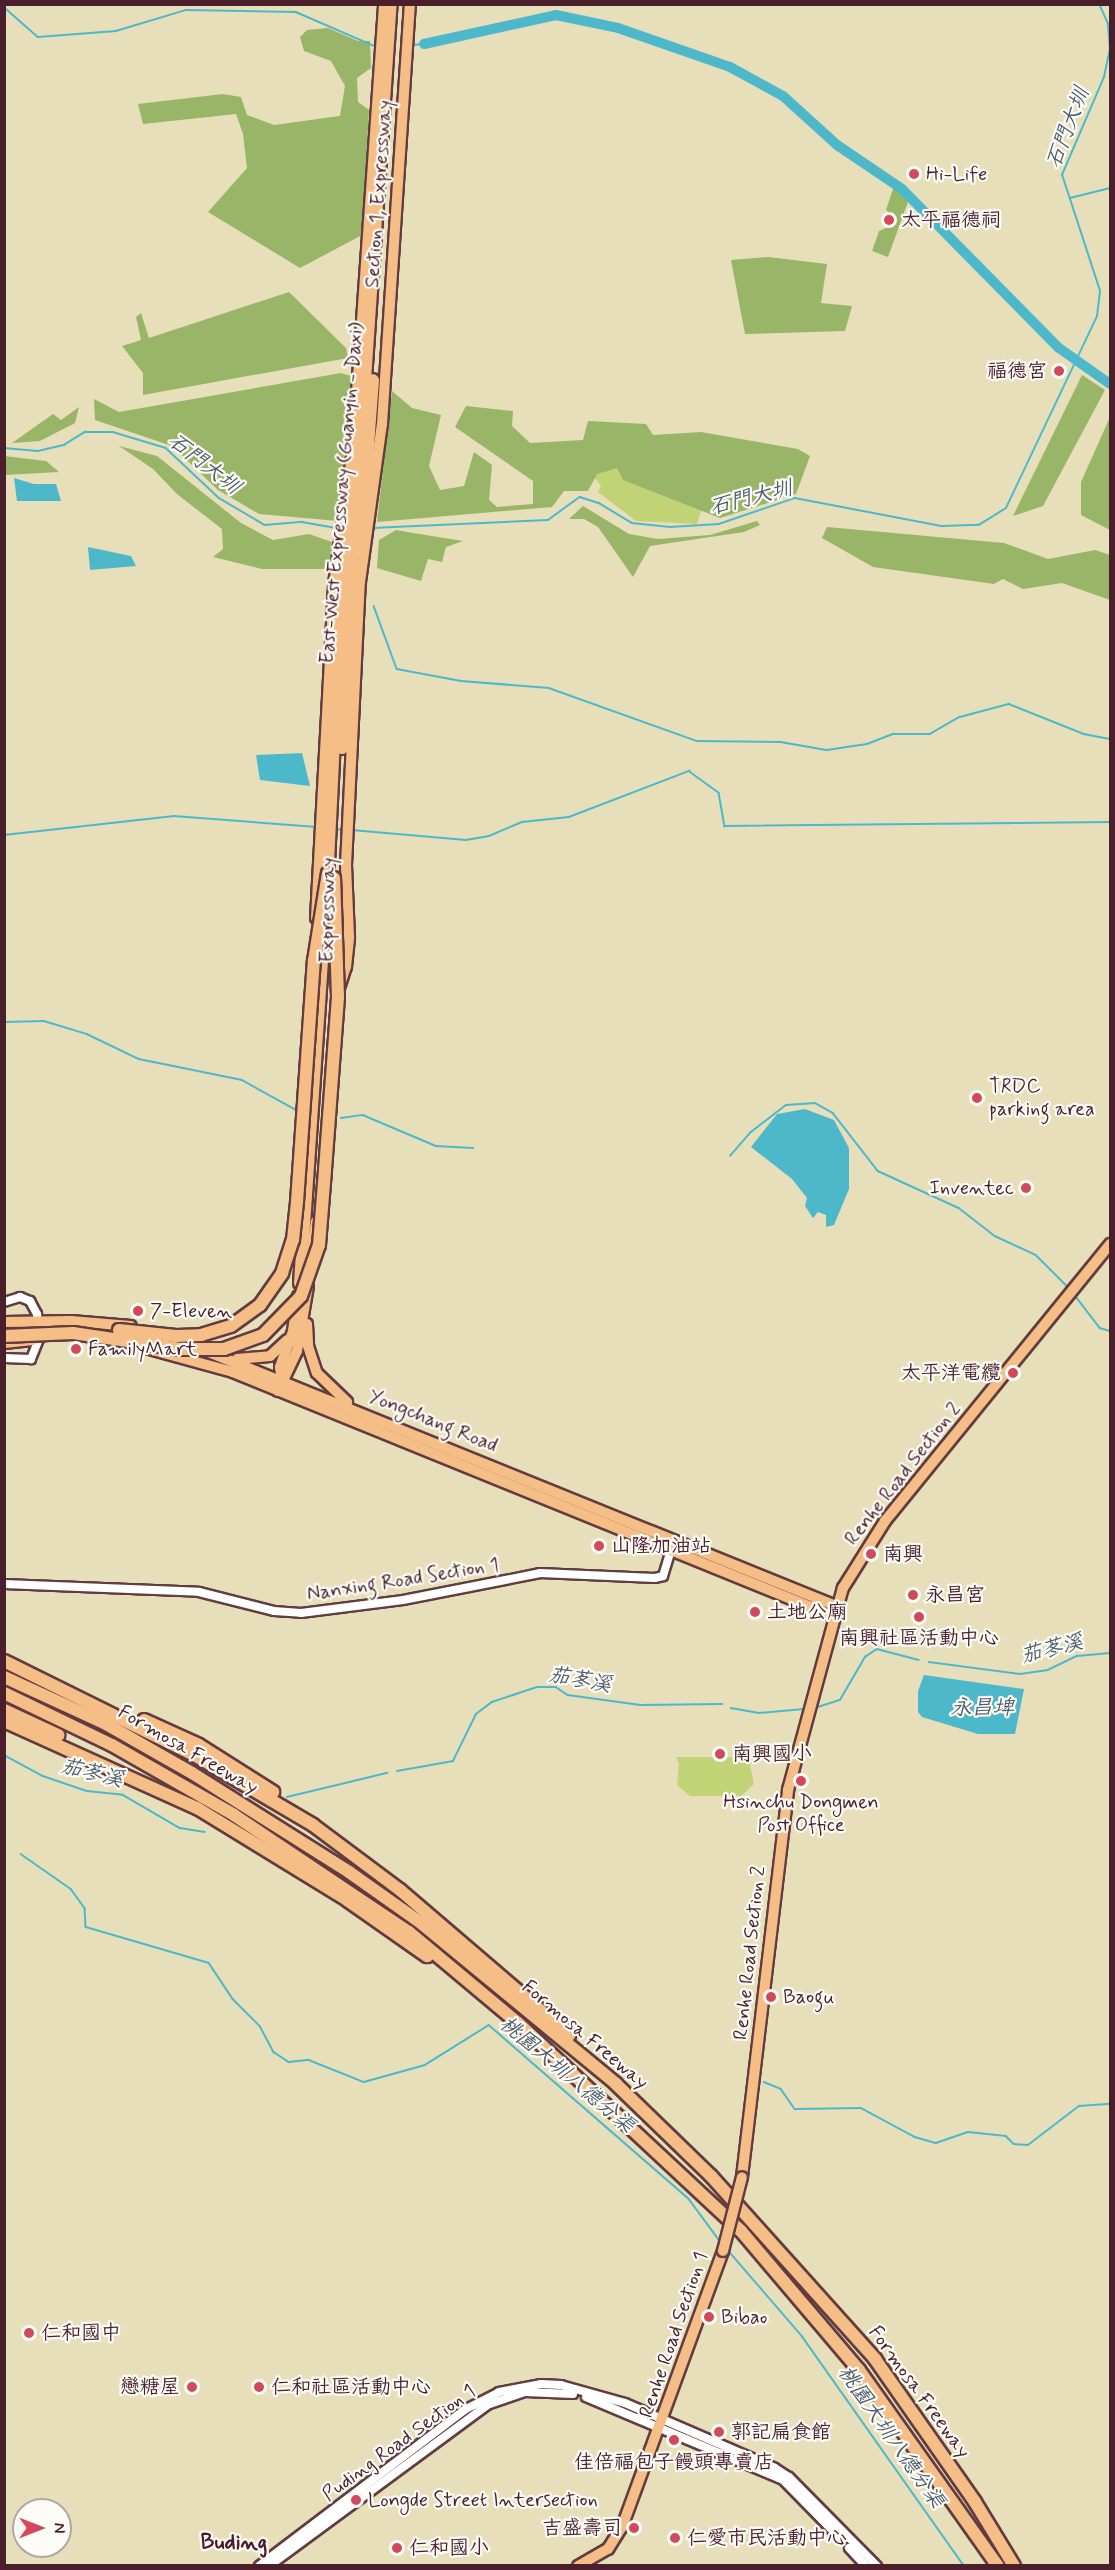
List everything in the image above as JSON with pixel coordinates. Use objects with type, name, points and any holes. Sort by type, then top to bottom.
[{"type":"highway","name":"East-West Expressway (Guanyin - Daxi)","points":[[331,875],[342,581],[360,453],[391,4]]},
{"type":"highway","name":"East-West Expressway (Guanyin - Daxi)","points":[[331,875],[351,581],[369,453],[399,4]]},
{"type":"highway","points":[[300,1283],[316,1104],[331,875]]},
{"type":"highway","points":[[4,1329],[95,1327],[176,1336],[201,1335],[245,1318],[273,1291],[293,1240],[314,961],[331,875]]},
{"type":"highway","points":[[4,1336],[73,1333],[182,1349],[224,1349],[263,1335],[277,1325],[301,1296],[319,1245],[338,997],[331,875]]},
{"type":"highway","points":[[310,1254],[316,1104]]},
{"type":"highway","points":[[4,1653],[103,1703],[199,1744],[282,1798],[313,1825],[436,1920],[578,2043],[616,2084]]},
{"type":"highway","points":[[4,1660],[151,1732],[313,1825]]},
{"type":"highway","name":"Formosa Freeway","points":[[4,1677],[105,1725],[163,1757],[340,1866],[421,1923],[616,2084],[711,2176],[875,2359],[1014,2565]]},
{"type":"highway","name":"Formosa Freeway","points":[[4,1693],[112,1745],[234,1815],[350,1891],[465,1977],[614,2110],[741,2231],[860,2370],[998,2565]]},
{"type":"highway","points":[[4,1710],[53,1732],[229,1826],[430,1959],[465,1977]]},
{"type":"highway","points":[[8,1723],[159,1787]]},
{"type":"main road","name":"Section 1, Expressway","points":[[344,514],[354,438],[384,4]]},
{"type":"main road","name":"Section 1, Expressway","points":[[370,516],[382,424],[410,4]]},
{"type":"main road","name":"Expressway","points":[[296,1321],[300,1283],[334,584],[344,514]]},
{"type":"main road","name":"Expressway","points":[[306,1303],[310,1254],[319,1198],[332,1025],[336,995],[347,963],[350,889],[346,865],[360,582],[370,516]]},
{"type":"main road","points":[[319,1198],[330,1177]]},
{"type":"main road","name":"Renhe Road Section 2","points":[[753,2092],[787,1797],[826,1641],[843,1587],[885,1521],[1110,1244]]},
{"type":"main road","points":[[280,1385],[290,1372],[297,1351],[306,1303]]},
{"type":"main road","points":[[306,1303],[308,1346],[317,1373],[333,1392],[368,1415]]},
{"type":"main road","name":"Yongchang Road","points":[[4,1322],[94,1321],[150,1329],[225,1358],[280,1385],[673,1545],[810,1595],[835,1611]]},
{"type":"main road","points":[[280,1385],[280,1367],[296,1321]]},
{"type":"main road","points":[[225,1358],[270,1356],[288,1339],[296,1321]]},
{"type":"main road","name":"Yongchang Road","points":[[4,1343],[39,1339],[94,1340],[151,1349],[280,1385],[368,1415],[673,1545],[798,1603],[835,1611]]},
{"type":"main road","points":[[810,1595],[833,1593],[843,1587]]},
{"type":"main road","points":[[798,1603],[821,1620],[826,1641]]},
{"type":"main road","name":"Renhe Road Section 1","points":[[578,2565],[613,2543],[662,2424],[723,2251],[742,2177],[753,2092]]},
{"type":"street","name":"Expressway","points":[[308,1010],[316,931]]},
{"type":"street","points":[[4,1302],[26,1298],[34,1306],[39,1339],[31,1359],[4,1358]]},
{"type":"street","name":"Nanxing Road Section 1","points":[[4,1584],[199,1592],[274,1611],[301,1613],[403,1600],[540,1573],[655,1578],[663,1576],[673,1545]]},
{"type":"street","name":"Puding Road Section 1","points":[[259,2565],[466,2409],[499,2392],[526,2385],[561,2385],[602,2395],[783,2480],[866,2565]]},
{"type":"street","name":"Puding Road Section 1","points":[[269,2565],[469,2415],[504,2397],[525,2392],[565,2392],[626,2411],[789,2477],[877,2565]]},
{"type":"green space","points":[[328,28],[358,41],[370,41],[371,68],[357,78],[358,102],[369,110],[362,235],[300,268],[208,212],[247,168],[243,134],[236,114],[143,124],[138,104],[223,94],[241,97],[247,115],[274,125],[340,116],[345,86],[331,61],[304,51],[300,37],[307,30]]},
{"type":"green space","points":[[894,186],[909,199],[888,257],[872,251],[879,231],[893,225],[894,218],[886,210]]},
{"type":"green space","points":[[768,257],[827,264],[821,303],[852,306],[845,331],[745,334],[731,260]]},
{"type":"green space","points":[[289,292],[346,348],[348,358],[143,395],[143,373],[122,346],[141,340],[136,317],[141,313],[149,338]]},
{"type":"green space","points":[[341,373],[351,376],[338,521],[259,514],[218,490],[172,446],[95,420],[94,399],[119,412]]},
{"type":"green space","points":[[1082,375],[1105,390],[1043,506],[1013,516]]},
{"type":"green space","points":[[392,391],[412,408],[441,415],[429,466],[440,490],[464,486],[474,452],[492,465],[489,500],[497,507],[533,504],[533,481],[455,427],[466,406],[513,411],[512,426],[530,443],[583,440],[588,421],[646,424],[653,435],[701,432],[798,449],[810,456],[796,494],[720,518],[623,480],[617,468],[597,474],[588,491],[564,491],[552,507],[377,522]]},
{"type":"green space","points":[[79,407],[75,423],[40,441],[12,443],[53,414],[61,420]]},
{"type":"green space","points":[[1110,417],[1110,530],[1081,515],[1081,482]]},
{"type":"green space","points":[[119,446],[157,456],[241,523],[273,540],[309,534],[335,543],[334,569],[262,569],[213,557],[223,549],[222,529],[177,494],[153,469]]},
{"type":"green space","points":[[4,456],[46,461],[59,472],[5,475]]},
{"type":"green space","points":[[582,461],[594,461],[648,478],[704,500],[697,524],[636,521],[598,492],[601,486]]},
{"type":"green space","points":[[583,506],[629,534],[658,539],[710,535],[757,521],[760,525],[744,532],[650,546],[633,577],[598,527],[584,519],[569,519]]},
{"type":"green space","points":[[827,527],[1004,543],[1048,559],[1095,550],[1110,555],[1110,600],[1062,583],[1023,589],[1003,579],[994,584],[873,567],[822,538]]},
{"type":"green space","points":[[396,530],[463,541],[446,547],[442,562],[428,559],[421,581],[377,568],[379,540]]},
{"type":"green space","points":[[676,1757],[754,1757],[754,1764],[750,1764],[754,1784],[741,1796],[690,1796],[677,1785],[679,1764]]},
{"type":"water","points":[[14,478],[34,484],[56,484],[61,501],[17,501]]},
{"type":"water","points":[[88,547],[131,556],[136,566],[90,570]]},
{"type":"water","points":[[302,753],[310,786],[260,780],[256,755]]},
{"type":"water","points":[[805,1109],[834,1120],[849,1148],[849,1189],[834,1225],[826,1227],[826,1215],[818,1212],[813,1218],[805,1206],[807,1198],[792,1179],[751,1147],[777,1114]]},
{"type":"water","name":"永昌埤","points":[[924,1675],[1024,1689],[1015,1734],[978,1734],[922,1717],[918,1712],[918,1691]]},
{"type":"waterway","name":"石門大圳","points":[[372,528],[548,520],[580,497],[599,503],[632,523],[670,527],[719,524],[795,498],[942,526],[979,525],[1006,508],[1097,316],[1100,291],[1062,175],[1104,77],[1110,49],[1108,24],[1099,4]]},
{"type":"waterway","points":[[4,7],[38,37],[116,31],[186,10],[296,12],[377,47]]},
{"type":"waterway","points":[[424,44],[556,15],[618,28],[730,67],[783,96],[837,145],[902,189],[1059,348],[1110,384]]},
{"type":"waterway","points":[[412,45],[424,44]]},
{"type":"waterway","points":[[1070,198],[1110,188]]},
{"type":"waterway","name":"石門大圳","points":[[4,448],[38,451],[64,445],[85,432],[113,432],[166,448],[219,498],[265,525],[302,522],[337,528]]},
{"type":"waterway","points":[[374,606],[397,669],[461,681],[549,688],[697,741],[781,742],[827,750],[867,744],[893,734],[930,734],[960,717],[1009,704],[1084,734],[1110,739]]},
{"type":"waterway","points":[[352,830],[466,840],[489,836],[522,822],[569,817],[689,771],[719,793],[725,826],[1110,822]]},
{"type":"waterway","points":[[4,835],[174,816],[317,827]]},
{"type":"waterway","points":[[334,829],[344,830]]},
{"type":"waterway","points":[[4,1022],[44,1021],[87,1034],[139,1059],[242,1080],[298,1111]]},
{"type":"waterway","points":[[730,1156],[751,1132],[786,1105],[815,1103],[833,1113],[878,1171],[959,1208],[995,1236],[1036,1255],[1069,1288]]},
{"type":"waterway","points":[[341,1118],[363,1115],[436,1146],[473,1148]]},
{"type":"waterway","points":[[1074,1294],[1100,1328],[1110,1331]]},
{"type":"waterway","name":"茄苳溪","points":[[815,1708],[840,1700],[865,1657],[877,1649],[919,1660]]},
{"type":"waterway","name":"茄苳溪","points":[[929,1662],[1020,1674],[1048,1670],[1077,1656],[1110,1653]]},
{"type":"waterway","name":"茄苳溪","points":[[397,1771],[453,1761],[476,1714],[492,1702],[537,1687],[556,1687],[568,1695],[640,1705],[722,1704]]},
{"type":"waterway","name":"茄苳溪","points":[[731,1708],[758,1713],[804,1709]]},
{"type":"waterway","name":"茄苳溪","points":[[4,1755],[43,1776],[87,1791],[123,1795],[180,1828],[205,1832]]},
{"type":"waterway","name":"茄苳溪","points":[[287,1797],[387,1773]]},
{"type":"waterway","name":"桃園大圳八德分渠","points":[[21,1854],[71,1889],[85,1908],[86,1927],[209,1963],[233,1999],[260,2026],[274,2052],[289,2062],[309,2060],[364,2082],[425,2065],[489,2025],[689,2199],[720,2241]]},
{"type":"waterway","points":[[764,2082],[781,2089],[795,2109],[861,2108],[915,2137],[936,2143],[968,2132],[1006,2136],[1014,2144],[1028,2145],[1079,2106],[1110,2104]]},
{"type":"waterway","name":"桃園大圳八德分渠","points":[[727,2249],[802,2336],[964,2566]]},
{"type":"place","name":"Hi-Life","points":[[914,174]]},
{"type":"place","name":"太平福德祠","points":[[889,220]]},
{"type":"place","name":"福德宮","points":[[1059,371]]},
{"type":"place","name":"TRDC parking area","points":[[977,1098]]},
{"type":"place","name":"Inventec","points":[[1026,1188]]},
{"type":"place","name":"7-Eleven","points":[[138,1311]]},
{"type":"place","name":"FamilyMart","points":[[76,1349]]},
{"type":"place","name":"太平洋電纜","points":[[1013,1373]]},
{"type":"place","name":"山隆加油站","points":[[599,1546]]},
{"type":"place","name":"南興","points":[[871,1554]]},
{"type":"place","name":"永昌宮","points":[[913,1595]]},
{"type":"place","name":"土地公廟","points":[[755,1612]]},
{"type":"place","name":"南興社區活動中心","points":[[919,1617]]},
{"type":"place","name":"南興國小","points":[[720,1754]]},
{"type":"place","name":"Hsinchu Dongmen Post Office","points":[[801,1781]]},
{"type":"place","name":"Baogu","points":[[771,1997]]},
{"type":"place","name":"Bibao","points":[[709,2317]]},
{"type":"place","name":"仁和國中","points":[[29,2333]]},
{"type":"place","name":"戀糖屋","points":[[192,2387]]},
{"type":"place","name":"仁和社區活動中心","points":[[259,2387]]},
{"type":"place","name":"郭記扁食館","points":[[719,2432]]},
{"type":"place","name":"佳倍福包子饅頭專賣店","points":[[674,2440]]},
{"type":"place","name":"Longde Street Intersection","points":[[356,2500]]},
{"type":"place","name":"吉盛壽司","points":[[634,2528]]},
{"type":"place","name":"仁愛市民活動中心","points":[[675,2538]]},
{"type":"place","name":"仁和國小","points":[[397,2548]]},
{"type":"district","name":"Buding","points":[[234,2544]]}]
